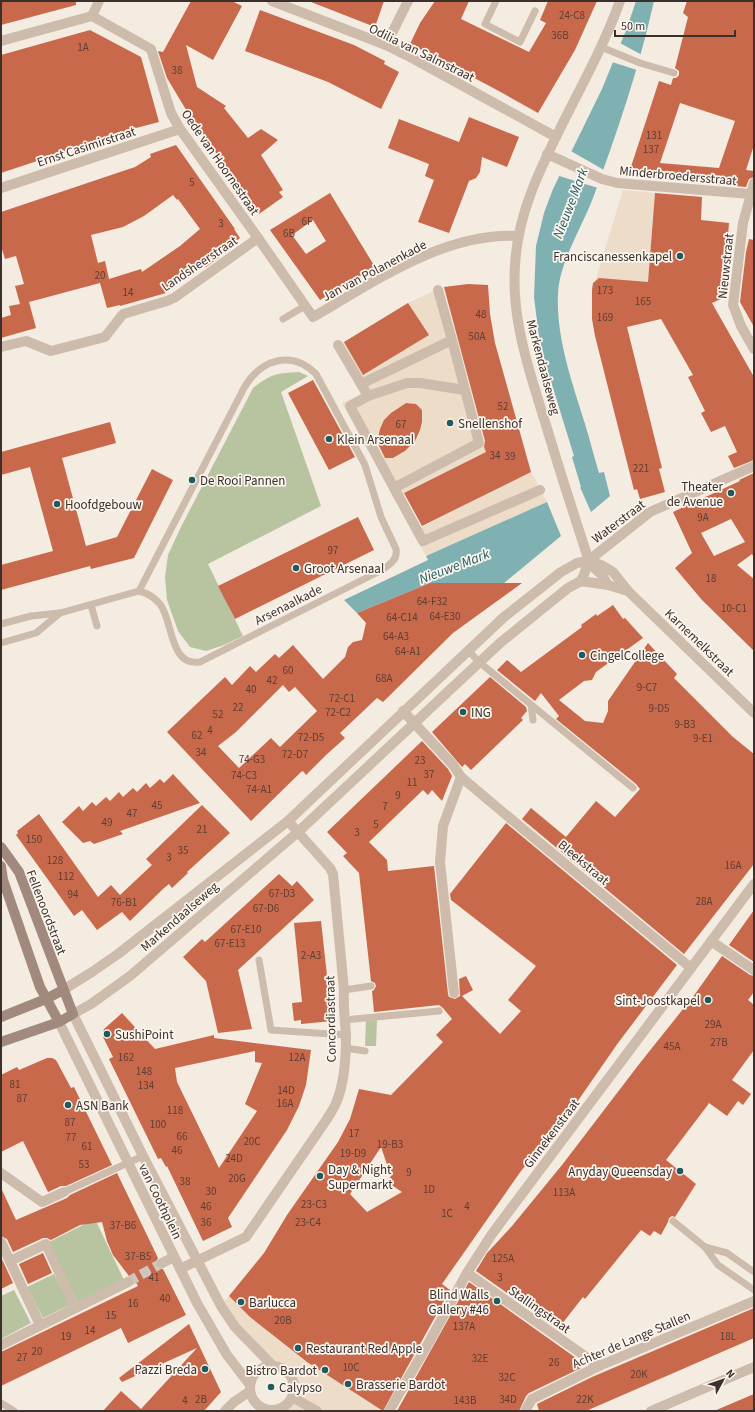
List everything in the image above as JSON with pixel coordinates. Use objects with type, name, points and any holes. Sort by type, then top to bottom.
[{"type":"main road","name":"Fellenoordstraat","points":[[1,847],[19,872],[63,990]]},
{"type":"main road","points":[[1,866],[2,880],[40,987],[59,1022]]},
{"type":"main road","name":"Markendaalseweg","points":[[1,1017],[46,999],[63,990]]},
{"type":"main road","points":[[63,990],[73,1014]]},
{"type":"main road","name":"Markendaalseweg","points":[[1,1042],[59,1022],[73,1014]]},
{"type":"street","points":[[1,41],[92,16],[99,1]]},
{"type":"street","name":"Odilia van Salmstraat","points":[[272,1],[386,45],[556,137]]},
{"type":"street","points":[[386,45],[408,1]]},
{"type":"street","name":"Markendaalseweg","points":[[608,585],[602,575],[588,561],[522,345],[516,310],[514,281],[518,236],[530,194],[547,154],[601,47],[620,1]]},
{"type":"street","name":"Oede van Hoornestraat","points":[[92,16],[151,48],[171,113],[180,128],[313,317]]},
{"type":"street","name":"Ernst Casimirstraat","points":[[1,188],[180,128]]},
{"type":"street","name":"Minderbroedersstraat","points":[[547,154],[602,179],[617,183],[750,194]]},
{"type":"street","name":"Nieuwstraat","points":[[754,183],[743,223],[733,305],[741,326],[754,349]]},
{"type":"street","name":"Jan van Polanenkade","points":[[313,317],[432,252],[491,236],[518,236]]},
{"type":"street","name":"Landsheerstraat","points":[[1,347],[26,340],[51,351],[105,336],[123,314],[167,302],[258,238]]},
{"type":"street","points":[[394,488],[479,443],[438,290]]},
{"type":"street","points":[[361,384],[452,340]]},
{"type":"street","points":[[338,345],[368,396]]},
{"type":"street","points":[[465,390],[420,383],[408,383],[368,396],[350,406],[423,541],[540,490]]},
{"type":"street","name":"Waterstraat","points":[[588,561],[650,512],[754,466]]},
{"type":"street","points":[[588,561],[586,571],[581,581],[608,585]]},
{"type":"street","name":"Markendaalseweg","points":[[63,990],[118,954],[288,821],[504,616],[562,572],[573,565],[588,561]]},
{"type":"street","name":"Karnemelkstraat","points":[[588,561],[599,564],[617,576],[628,591],[754,713]]},
{"type":"street","name":"Markendaalseweg","points":[[73,1014],[91,1004],[130,976],[298,832],[500,643],[568,588],[581,581]]},
{"type":"street","name":"Karnemelkstraat","points":[[608,585],[628,591]]},
{"type":"street","points":[[403,711],[414,723]]},
{"type":"street","name":"Bleekstraat","points":[[414,723],[453,765],[461,777],[691,968]]},
{"type":"street","points":[[454,993],[440,862],[443,826],[461,777]]},
{"type":"street","points":[[288,821],[298,832]]},
{"type":"street","name":"Concordiastraat","points":[[180,1269],[246,1237],[336,1102],[344,1068],[346,1035],[343,1006],[344,990],[333,874],[330,868],[298,832]]},
{"type":"street","name":"Ginnekenstraat","points":[[389,1411],[467,1273],[492,1234],[754,884]]},
{"type":"street","points":[[711,941],[754,970]]},
{"type":"street","name":"van Coothplein","points":[[59,1022],[207,1322],[227,1355],[250,1388],[252,1398],[262,1408],[268,1410],[281,1409],[292,1397],[294,1389],[292,1377],[284,1369],[272,1365],[235,1327],[221,1306],[143,1156],[73,1014]]},
{"type":"street","points":[[1,1174],[42,1202],[64,1192]]},
{"type":"street","points":[[1,1242],[40,1325]]},
{"type":"street","points":[[10,1261],[46,1244],[75,1307]]},
{"type":"street","points":[[162,1263],[174,1257]]},
{"type":"street","name":"Stallingstraat","points":[[467,1273],[599,1366]]},
{"type":"street","points":[[1,1345],[128,1282]]},
{"type":"street","name":"Achter de Lange Stallen","points":[[525,1411],[532,1399],[599,1366],[754,1300]]},
{"type":"street","points":[[225,1411],[250,1388],[254,1374],[259,1369],[272,1365]]},
{"type":"street","points":[[651,1411],[754,1367]]},
{"type":"street","points":[[292,1397],[316,1411]]},
{"type":"lane","points":[[496,1],[485,24],[520,42],[534,11]]},
{"type":"lane","points":[[601,47],[640,62],[674,72]]},
{"type":"lane","points":[[283,319],[305,306]]},
{"type":"lane","name":"Arsenaalkade","points":[[278,360],[299,362],[316,374],[365,465],[381,517],[397,553],[394,560],[380,570],[205,660],[196,663],[188,660],[180,654],[175,646],[160,604],[150,595],[139,591],[247,383],[254,374],[262,367],[278,360]]},
{"type":"lane","points":[[1,624],[31,616],[60,614],[139,591]]},
{"type":"lane","points":[[91,605],[97,626]]},
{"type":"lane","points":[[1,643],[36,633],[60,614]]},
{"type":"lane","points":[[468,650],[479,662],[633,788]]},
{"type":"lane","points":[[531,705],[533,720]]},
{"type":"lane","points":[[260,960],[271,1030],[346,1035]]},
{"type":"lane","points":[[344,990],[371,986]]},
{"type":"lane","points":[[344,1020],[426,1011],[439,1011]]},
{"type":"lane","points":[[345,1048],[365,1051]]},
{"type":"lane","points":[[64,1192],[143,1156]]},
{"type":"lane","points":[[673,1221],[705,1246],[718,1265],[754,1290]]},
{"type":"lane","points":[[705,1246],[727,1253],[754,1272]]},
{"type":"lane","points":[[1,1403],[14,1411]]},
{"type":"green space","points":[[299,372],[308,376],[281,392],[321,506],[208,564],[243,636],[224,645],[206,651],[190,647],[178,631],[167,600],[165,577],[168,555],[253,388],[274,375]]},
{"type":"green space","points":[[377,1020],[376,1046],[365,1046],[366,1021]]},
{"type":"green space","points":[[95,1219],[124,1280],[78,1302],[49,1242]]},
{"type":"green space","points":[[54,1274],[70,1305],[43,1318],[27,1287]]},
{"type":"green space","points":[[14,1290],[31,1323],[1,1339],[1,1296]]},
{"type":"shaded area","points":[[623,190],[655,193],[648,282],[595,282]]},
{"type":"shaded area","name":"Snellenshof","points":[[440,288],[486,452],[403,493],[420,528],[531,472],[547,502],[426,556],[342,403],[363,393],[336,347],[408,303]],"holes":[[[406,403],[416,404],[422,410],[422,422],[419,434],[411,446],[403,453],[393,458],[384,458],[380,455],[377,448],[377,439],[384,420],[391,413]]]},
{"type":"shaded area","points":[[229,1296],[250,1317],[302,1359],[383,1411],[280,1411],[293,1395],[294,1383],[292,1377],[284,1369],[272,1365],[221,1306]]},
{"type":"water","name":"Nieuwe Mark","points":[[636,1],[654,1],[642,51],[602,174],[562,270],[559,282],[558,310],[562,343],[566,360],[599,473],[604,472],[610,496],[591,512],[580,487],[572,457],[574,456],[545,362],[539,337],[534,297],[536,246],[544,213],[553,189],[602,89],[627,28]]},
{"type":"water","name":"Nieuwe Mark","points":[[547,502],[561,536],[504,583],[430,583],[357,613],[344,600],[428,560],[426,556]]},
{"type":"pier","points":[[620,43],[642,55],[637,70],[612,62]]},
{"type":"pier","points":[[569,150],[604,170],[598,188],[556,175]]},
{"type":"building","points":[[1,1],[76,1],[76,5],[1,25]]},
{"type":"building","points":[[191,1],[232,1],[242,6],[213,60],[186,45],[197,87],[226,106],[224,108],[248,138],[261,129],[278,140],[261,155],[283,190],[279,192],[283,197],[259,214],[188,113],[167,78],[158,51],[163,52]]},
{"type":"building","points":[[311,1],[384,1],[375,27]]},
{"type":"building","points":[[435,1],[469,1],[461,19],[529,52],[546,23],[540,20],[548,1],[597,1],[575,50],[538,113],[410,44],[420,23]]},
{"type":"building","points":[[687,1],[754,1],[754,145],[746,170],[754,171],[754,177],[749,179],[746,187],[628,176],[659,81],[671,85],[673,78],[676,78],[679,75],[679,71],[675,68],[688,17],[683,13]],"holes":[[[680,103],[735,121],[719,168],[660,163]]]},
{"type":"building","points":[[260,10],[354,45],[385,61],[384,64],[399,72],[381,109],[328,82],[245,51]]},
{"type":"building","points":[[90,30],[141,57],[159,122],[136,128],[1,173],[1,55]]},
{"type":"building","points":[[469,117],[519,137],[507,167],[482,157],[480,172],[476,178],[469,181],[449,233],[418,222],[434,180],[425,176],[429,164],[388,148],[399,119],[459,142]]},
{"type":"building","points":[[176,145],[240,238],[219,253],[221,256],[206,267],[204,265],[166,293],[120,306],[107,308],[100,283],[29,302],[36,328],[1,338],[1,318],[11,315],[9,306],[20,304],[15,286],[24,284],[16,256],[5,259],[1,246],[1,212],[135,167],[151,157],[150,154]],"holes":[[[173,195],[177,200],[178,199],[200,229],[180,246],[142,272],[141,269],[109,279],[105,261],[98,263],[91,235],[123,227],[144,216]]]},
{"type":"building","points":[[330,193],[375,267],[320,300],[270,230]],"holes":[[[313,220],[326,241],[306,254],[292,235]]]},
{"type":"building","points":[[655,193],[702,197],[701,220],[729,223],[723,298],[712,303],[754,377],[754,460],[734,468],[728,456],[737,452],[725,426],[711,432],[701,413],[705,411],[688,377],[693,375],[661,319],[627,327],[662,468],[659,469],[665,492],[640,499],[637,489],[634,490],[595,336],[592,319],[592,290],[593,283],[599,278],[648,282]]},
{"type":"building","points":[[749,239],[754,240],[754,327],[740,302]]},
{"type":"building","points":[[468,284],[488,285],[490,314],[495,343],[531,472],[422,526],[404,493],[486,452],[484,447],[485,441],[444,287]]},
{"type":"building","points":[[408,303],[429,335],[363,375],[344,342]]},
{"type":"building","name":"Klein Arsenaal","points":[[313,380],[355,457],[329,470],[288,393]]},
{"type":"building","points":[[406,403],[416,404],[422,410],[420,430],[415,441],[405,451],[393,458],[385,458],[377,442],[380,429],[384,420],[391,413]]},
{"type":"building","name":"Hoofdgebouw","points":[[110,422],[116,443],[62,458],[86,546],[117,537],[152,469],[173,480],[134,558],[91,569],[90,566],[1,590],[1,565],[53,551],[30,467],[1,475],[1,452]]},
{"type":"building","points":[[754,473],[754,558],[752,554],[737,565],[754,579],[754,651],[702,600],[675,568],[692,553],[673,512],[740,481],[739,480]],"holes":[[[731,519],[745,542],[714,556],[701,533]]]},
{"type":"building","name":"Groot Arsenaal","points":[[358,517],[374,550],[235,619],[218,586]]},
{"type":"building","points":[[430,583],[522,583],[453,633],[383,702],[377,698],[340,733],[345,738],[306,775],[303,771],[301,772],[251,821],[167,732],[225,677],[232,685],[250,666],[256,672],[275,654],[279,658],[293,645],[323,679],[345,657],[348,647],[353,642],[362,640],[366,623],[357,613]],"holes":[[[283,685],[289,692],[295,687],[317,711],[280,747],[271,738],[239,768],[218,746],[236,732]]]},
{"type":"building","points":[[613,605],[623,619],[625,618],[643,638],[596,672],[592,680],[584,681],[559,700],[585,721],[603,723],[608,711],[608,701],[648,643],[677,674],[674,678],[733,737],[754,754],[754,864],[684,954],[522,819],[531,808],[566,837],[596,801],[615,817],[640,789],[636,784],[556,719],[559,716],[541,693],[535,701],[497,670],[507,660],[521,672],[582,627],[581,625],[596,614],[597,616]]},
{"type":"building","points":[[490,677],[526,707],[527,711],[521,718],[523,720],[471,770],[465,764],[462,767],[432,732]]},
{"type":"building","points":[[422,741],[448,769],[452,776],[442,801],[432,790],[428,795],[423,790],[369,842],[387,860],[388,871],[434,866],[449,997],[455,999],[460,996],[459,979],[466,976],[473,990],[462,996],[500,1034],[521,1011],[508,1000],[536,966],[451,900],[450,894],[506,823],[677,965],[618,1043],[568,1115],[521,1171],[442,1284],[450,1290],[383,1411],[307,1362],[250,1317],[229,1296],[264,1253],[287,1215],[338,1142],[350,1119],[359,1089],[391,1095],[443,1042],[436,1035],[452,1019],[439,1005],[374,1012],[372,991],[376,986],[375,983],[371,981],[359,873],[343,856],[347,853],[327,832]],"holes":[[[381,1147],[391,1176],[387,1182],[402,1192],[367,1212],[350,1194]]]},
{"type":"building","points":[[173,774],[200,803],[120,831],[123,834],[94,844],[90,841],[83,843],[62,822],[79,806],[83,811],[92,802],[96,806],[106,797],[110,801],[119,792],[123,797],[133,788],[137,792],[146,783],[150,788],[160,779],[164,783]]},
{"type":"building","points":[[202,805],[230,833],[187,872],[188,873],[172,888],[169,884],[130,921],[122,912],[97,930],[82,910],[74,916],[16,835],[18,833],[17,831],[39,814],[98,897],[111,885],[120,895],[152,865],[146,859]]},
{"type":"building","points":[[279,874],[292,886],[297,881],[314,900],[238,970],[252,1029],[218,1033],[206,981],[183,957],[202,939],[205,942]]},
{"type":"building","points":[[754,910],[754,962],[729,945]]},
{"type":"building","points":[[321,921],[332,1021],[301,1024],[301,1020],[294,1021],[292,1003],[302,1002],[294,923]]},
{"type":"building","points":[[722,956],[750,975],[754,976],[754,992],[748,1000],[754,1005],[754,1050],[732,1080],[751,1094],[743,1105],[738,1101],[727,1116],[709,1103],[666,1160],[696,1184],[675,1217],[672,1216],[669,1218],[661,1235],[654,1231],[650,1236],[641,1230],[585,1299],[583,1297],[558,1329],[476,1271],[487,1253],[512,1226],[562,1165],[695,994]]},
{"type":"building","points":[[122,1013],[155,1049],[214,1035],[214,1038],[311,1050],[306,1085],[299,1106],[287,1130],[228,1218],[232,1227],[203,1241],[167,1166],[166,1167],[161,1158],[158,1159],[109,1059],[113,1057],[103,1037],[104,1029]],"holes":[[[255,1051],[255,1062],[262,1063],[245,1104],[257,1111],[219,1168],[177,1082],[175,1068]]]},
{"type":"building","points":[[47,1058],[56,1060],[71,1088],[74,1087],[112,1165],[66,1186],[61,1186],[48,1192],[23,1141],[1,1152],[1,1075],[17,1067],[19,1070]]},
{"type":"building","points":[[117,1173],[158,1258],[156,1266],[159,1269],[163,1269],[186,1315],[128,1343],[121,1328],[1,1386],[1,1352],[138,1286],[134,1279],[129,1276],[113,1255],[107,1241],[102,1222],[80,1225],[51,1240],[43,1238],[13,1252],[7,1239],[1,1236],[1,1188],[16,1220],[67,1198],[70,1195]]},
{"type":"building","points":[[43,1253],[52,1273],[28,1284],[19,1264]]},
{"type":"building","points":[[1,1257],[13,1283],[1,1289]]},
{"type":"building","points":[[469,1282],[576,1358],[574,1361],[581,1368],[529,1393],[519,1411],[397,1411]]},
{"type":"building","points":[[754,1308],[754,1338],[586,1411],[539,1411],[537,1404],[592,1377]]},
{"type":"building","points":[[189,1324],[221,1392],[204,1411],[103,1411],[121,1391],[141,1409],[197,1348],[122,1382],[119,1378]]},
{"type":"building","points":[[754,1394],[754,1411],[714,1411]]},
{"type":"tunnel","points":[[128,1282],[162,1263]]},
{"type":"place","name":"Franciscanessenkapel","points":[[680,256]]},
{"type":"place","name":"Snellenshof","points":[[450,423]]},
{"type":"place","name":"Klein Arsenaal","points":[[329,439]]},
{"type":"place","name":"De Rooi Pannen","points":[[192,480]]},
{"type":"place","name":"Theater de Avenue","points":[[731,493]]},
{"type":"place","name":"Hoofdgebouw","points":[[57,504]]},
{"type":"place","name":"Groot Arsenaal","points":[[296,568]]},
{"type":"place","name":"CingelCollege","points":[[582,655]]},
{"type":"place","name":"ING","points":[[463,712]]},
{"type":"place","name":"Sint-Joostkapel","points":[[708,1000]]},
{"type":"place","name":"SushiPoint","points":[[107,1034]]},
{"type":"place","name":"ASN Bank","points":[[68,1105]]},
{"type":"place","name":"Anyday Queensday","points":[[680,1171]]},
{"type":"place","name":"Day & Night Supermarkt","points":[[320,1176]]},
{"type":"place","name":"Blind Walls Gallery #46","points":[[497,1301]]},
{"type":"place","name":"Barlucca","points":[[241,1302]]},
{"type":"place","name":"Restaurant Red Apple","points":[[298,1348]]},
{"type":"place","name":"Pazzi Breda","points":[[205,1369]]},
{"type":"place","name":"Bistro Bardot","points":[[325,1370]]},
{"type":"place","name":"Brasserie Bardot","points":[[348,1384]]},
{"type":"place","name":"Calypso","points":[[271,1387]]}]
